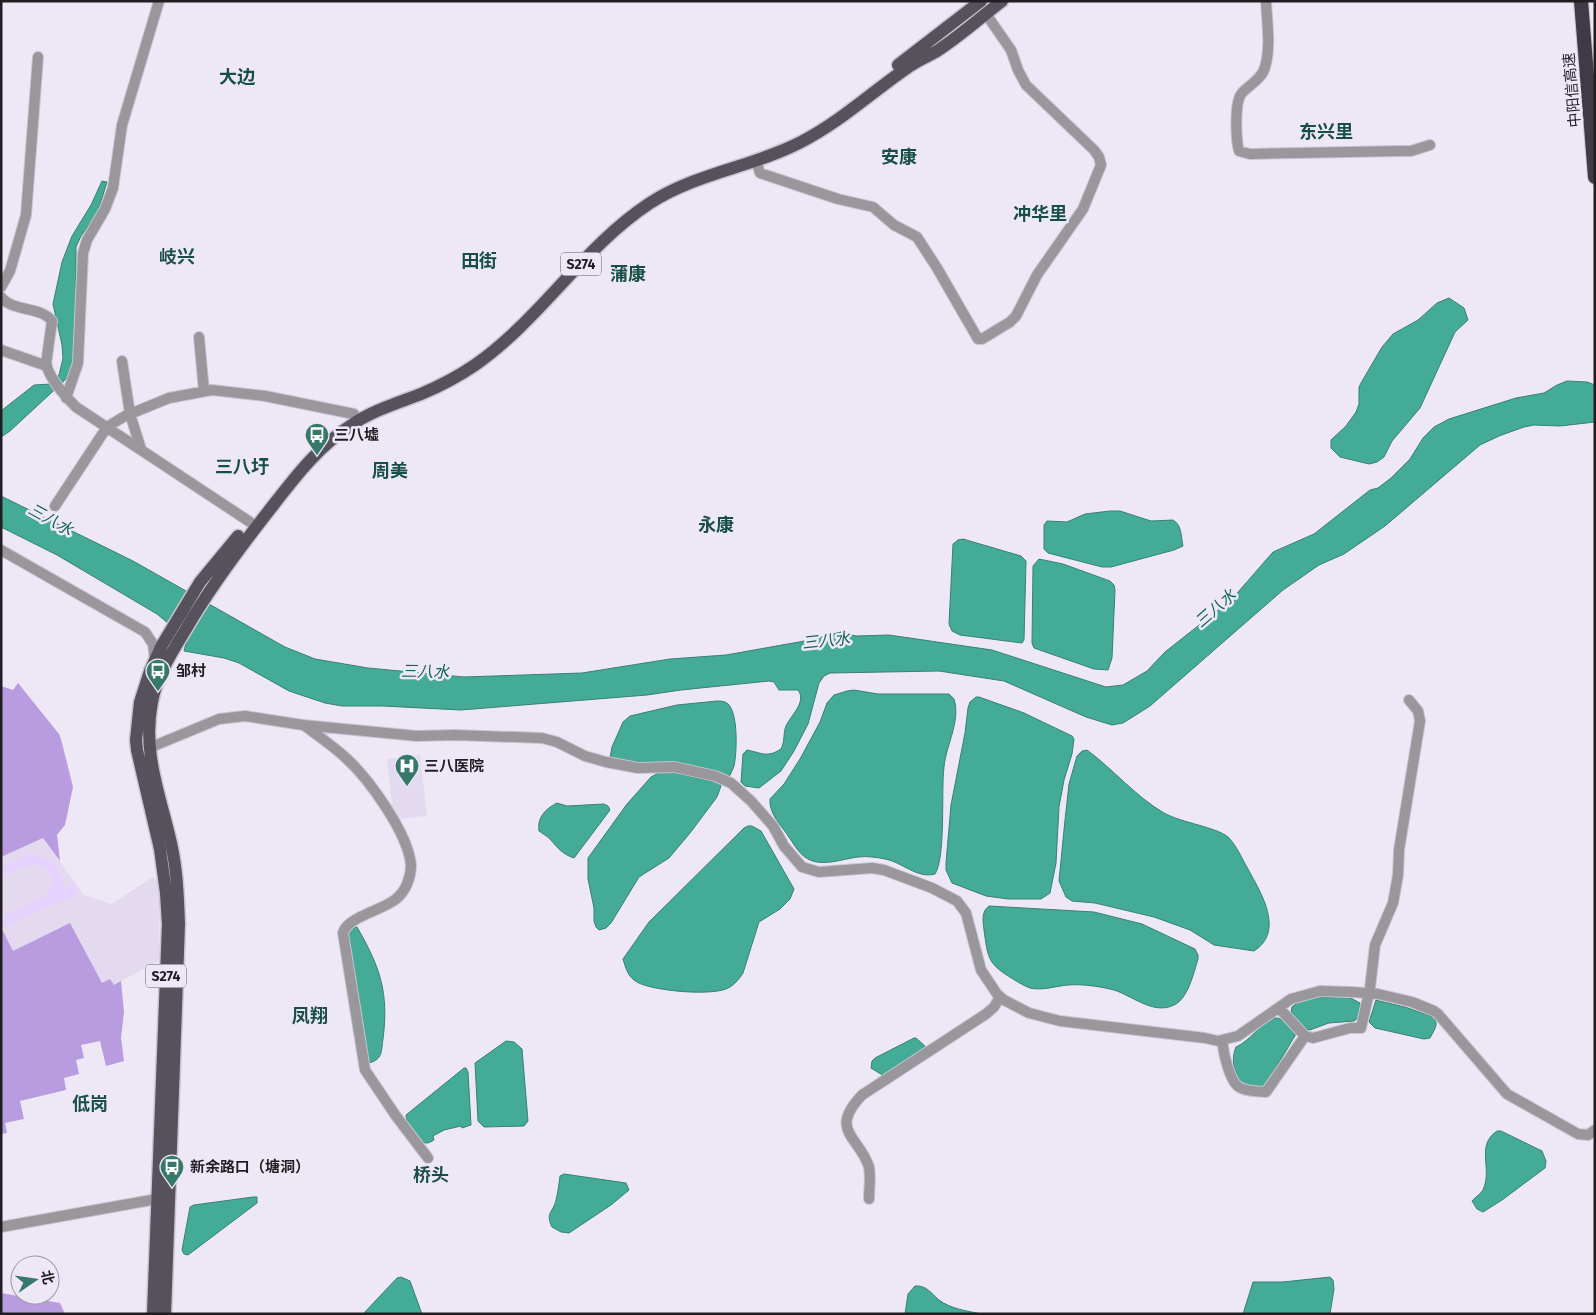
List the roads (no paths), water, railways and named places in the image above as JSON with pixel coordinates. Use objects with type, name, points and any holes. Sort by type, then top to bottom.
[{"type":"highway","name":"中阳信高速","points":[[1581,1],[1595,176]]},
{"type":"main road","name":"S274","points":[[153,1314],[168,924],[160,849],[136,740],[143,690],[155,660],[167,648],[205,585],[250,522],[307,453],[330,430],[377,402],[440,378],[472,357],[517,320],[603,230],[648,195],[692,174],[770,148],[801,134],[838,110],[981,5],[1002,1]]},
{"type":"main road","name":"S274","points":[[205,585],[312,458],[344,430],[380,410],[443,384],[477,364],[523,326],[608,236],[652,202],[695,182],[788,149],[825,128],[910,65],[936,51],[981,5]]},
{"type":"main road","name":"S274","points":[[165,1314],[179,924],[178,892],[172,847],[149,748],[149,720],[154,693],[167,648]]},
{"type":"street","points":[[66,398],[75,375],[80,349],[83,253],[87,240],[105,209],[113,188],[122,125],[159,1]]},
{"type":"street","points":[[1266,1],[1268,49],[1266,66],[1260,76],[1242,94],[1238,101],[1237,140],[1239,150],[1250,154],[1401,152],[1430,145]]},
{"type":"street","points":[[756,161],[760,173],[838,199],[873,207],[894,225],[916,237],[937,268],[978,339],[982,339],[1010,322],[1016,316],[1037,275],[1083,209],[1101,165],[1099,157],[1094,150],[1026,85],[1011,50],[981,5]]},
{"type":"street","points":[[1,286],[10,271],[26,215],[38,57]]},
{"type":"street","points":[[1,297],[5,302],[39,313],[49,318],[52,322],[49,371]]},
{"type":"street","points":[[200,337],[204,391]]},
{"type":"street","points":[[1,350],[49,371],[66,398],[76,407],[250,522]]},
{"type":"street","points":[[122,361],[130,414],[141,449]]},
{"type":"street","points":[[55,506],[108,427],[130,414],[169,398],[212,390],[265,396],[354,414]]},
{"type":"street","points":[[1,550],[146,632],[153,644],[155,660]]},
{"type":"street","points":[[1279,1008],[1304,1036],[1313,1038],[1350,1028],[1361,1028],[1375,945],[1393,903],[1398,875],[1399,850],[1420,726],[1418,711],[1409,700]]},
{"type":"street","points":[[149,748],[228,717],[245,716],[303,725],[416,736],[455,734],[542,738],[564,744],[586,756],[606,762],[638,768],[674,768],[722,779],[741,791],[760,811],[773,826],[784,846],[802,867],[819,872],[872,868],[884,870],[932,888],[957,901],[964,910],[970,924],[981,970],[986,980],[1000,997],[1029,1013],[1060,1021],[1218,1041],[1238,1036],[1296,997],[1320,991],[1368,993],[1412,1002],[1438,1014],[1507,1094],[1578,1134],[1588,1135],[1595,1130]]},
{"type":"street","points":[[303,725],[346,757],[365,778],[388,810],[408,852],[411,865],[410,876],[402,893],[390,903],[348,923],[343,933],[365,1070],[396,1116],[428,1158]]},
{"type":"street","points":[[869,1199],[870,1180],[868,1165],[849,1134],[846,1125],[852,1107],[862,1095],[986,1014],[994,1007],[1000,997]]},
{"type":"street","points":[[1223,1040],[1224,1055],[1236,1085],[1245,1089],[1266,1092],[1304,1036]]},
{"type":"street","points":[[1,1227],[157,1199]]},
{"type":"water","points":[[102,181],[107,182],[97,214],[81,236],[76,247],[76,312],[71,373],[10,431],[1,437],[1,411],[34,385],[51,384],[59,375],[63,358],[62,345],[53,304],[62,262],[72,236],[91,205]]},
{"type":"water","points":[[1449,298],[1464,308],[1468,320],[1455,332],[1420,408],[1392,441],[1384,457],[1377,462],[1369,464],[1340,457],[1331,448],[1331,440],[1346,426],[1356,412],[1359,404],[1359,387],[1382,347],[1393,334],[1418,320],[1437,303]]},
{"type":"water","name":"三八水","points":[[1567,381],[1587,382],[1595,385],[1595,422],[1560,426],[1534,425],[1524,427],[1480,445],[1385,526],[1344,554],[1319,565],[1283,590],[1150,706],[1123,723],[1112,725],[1086,717],[1004,681],[939,671],[830,673],[824,676],[819,683],[808,724],[794,751],[781,771],[759,788],[745,786],[741,782],[743,754],[747,750],[768,754],[781,749],[786,726],[801,699],[798,690],[779,690],[774,682],[769,681],[647,695],[461,710],[342,706],[325,703],[289,691],[239,663],[224,658],[184,651],[187,639],[157,614],[57,555],[1,527],[1,496],[133,561],[285,647],[315,659],[368,668],[464,677],[582,673],[670,659],[726,655],[810,640],[841,632],[856,636],[889,635],[992,650],[1106,687],[1123,685],[1147,671],[1165,652],[1232,599],[1273,552],[1314,534],[1370,490],[1378,488],[1391,478],[1410,459],[1423,438],[1434,427],[1449,419],[1516,398],[1544,393]]},
{"type":"water","points":[[1120,511],[1151,521],[1173,520],[1180,528],[1183,546],[1111,567],[1102,567],[1048,553],[1044,549],[1044,525],[1047,521],[1067,522],[1085,514]]},
{"type":"water","points":[[963,539],[1021,556],[1026,561],[1024,640],[1022,643],[960,635],[952,631],[949,624],[953,544]]},
{"type":"water","points":[[1039,559],[1063,564],[1110,581],[1114,585],[1112,658],[1108,670],[1094,669],[1034,648],[1032,643],[1033,566]]},
{"type":"water","points":[[854,690],[878,694],[949,694],[954,699],[956,716],[945,759],[941,854],[935,874],[922,874],[891,861],[875,857],[858,857],[833,862],[820,862],[808,859],[798,850],[772,812],[770,799],[784,784],[800,759],[820,722],[827,703],[834,695]]},
{"type":"water","points":[[976,697],[1024,713],[1072,736],[1074,739],[1059,807],[1056,863],[1050,893],[1041,899],[1008,899],[986,896],[952,883],[946,870],[951,805],[968,708],[970,702]]},
{"type":"water","points":[[725,702],[730,706],[735,721],[735,760],[729,777],[682,763],[633,762],[610,758],[612,747],[623,722],[630,716],[677,705]]},
{"type":"water","points":[[1087,750],[1144,799],[1164,813],[1180,820],[1215,830],[1228,837],[1259,889],[1267,911],[1268,933],[1263,943],[1254,951],[1214,945],[1190,930],[1154,917],[1095,903],[1072,901],[1066,897],[1059,881],[1069,784],[1077,756],[1082,751]]},
{"type":"water","points":[[662,771],[719,782],[721,786],[717,797],[669,858],[639,877],[611,923],[606,928],[599,930],[594,921],[594,908],[588,879],[588,858],[627,804],[651,777]]},
{"type":"water","points":[[557,803],[567,806],[604,804],[610,810],[574,858],[563,853],[549,838],[539,831],[539,822],[543,814]]},
{"type":"water","points":[[748,826],[761,831],[794,889],[790,899],[780,909],[759,922],[743,973],[736,983],[723,990],[712,992],[684,992],[656,988],[631,978],[623,959],[649,922]]},
{"type":"water","points":[[989,906],[1094,912],[1142,924],[1195,949],[1198,959],[1190,985],[1179,1002],[1166,1008],[1149,1006],[1118,991],[1094,986],[1073,985],[1044,989],[1030,988],[998,969],[988,954],[983,920],[986,908]]},
{"type":"water","points":[[357,927],[377,968],[381,980],[385,1007],[381,1051],[377,1059],[369,1063],[348,930]]},
{"type":"water","points":[[1347,996],[1360,1003],[1361,1008],[1358,1018],[1354,1021],[1329,1023],[1310,1030],[1305,1029],[1292,1016],[1292,1007],[1297,1003],[1318,998]]},
{"type":"water","points":[[1376,1000],[1434,1017],[1436,1025],[1430,1038],[1424,1039],[1375,1028],[1369,1022]]},
{"type":"water","points":[[1274,1018],[1281,1019],[1287,1023],[1296,1034],[1265,1086],[1244,1087],[1234,1068],[1233,1058],[1236,1047]]},
{"type":"water","points":[[914,1038],[926,1047],[884,1076],[871,1068],[872,1061],[875,1058]]},
{"type":"water","points":[[506,1041],[514,1042],[522,1049],[528,1121],[524,1126],[484,1127],[478,1121],[475,1063]]},
{"type":"water","points":[[464,1068],[468,1072],[471,1125],[444,1130],[433,1136],[434,1140],[428,1143],[423,1142],[416,1137],[406,1115]]},
{"type":"water","points":[[1497,1131],[1501,1131],[1542,1151],[1546,1161],[1545,1168],[1483,1212],[1477,1209],[1472,1201],[1481,1193],[1486,1182],[1487,1143],[1490,1137]]},
{"type":"water","points":[[564,1174],[626,1183],[629,1190],[611,1205],[569,1233],[561,1232],[552,1227],[549,1215],[555,1204],[560,1176]]},
{"type":"water","points":[[257,1197],[257,1203],[188,1255],[184,1254],[182,1250],[190,1207]]},
{"type":"water","points":[[401,1277],[410,1281],[422,1314],[363,1314],[397,1278]]},
{"type":"water","points":[[1330,1277],[1333,1280],[1334,1289],[1330,1314],[1243,1314],[1253,1282],[1283,1282]]},
{"type":"water","points":[[915,1286],[925,1288],[949,1306],[982,1314],[905,1314],[908,1294]]},
{"type":"place","name":"三八墟","points":[[317,456]]},
{"type":"place","name":"邹村","points":[[158,692]]},
{"type":"place","name":"三八医院","points":[[407,787]]},
{"type":"place","name":"新余路口（塘洞）","points":[[172,1188]]},
{"type":"district","name":"大边","points":[[237,77]]},
{"type":"district","name":"东兴里","points":[[1326,132]]},
{"type":"district","name":"安康","points":[[899,157]]},
{"type":"district","name":"冲华里","points":[[1040,214]]},
{"type":"district","name":"岐兴","points":[[177,257]]},
{"type":"district","name":"田街","points":[[479,261]]},
{"type":"district","name":"蒲康","points":[[628,274]]},
{"type":"district","name":"三八圩","points":[[242,467]]},
{"type":"district","name":"周美","points":[[390,471]]},
{"type":"district","name":"永康","points":[[716,525]]},
{"type":"district","name":"凤翔","points":[[310,1016]]},
{"type":"district","name":"低岗","points":[[90,1104]]},
{"type":"district","name":"桥头","points":[[431,1175]]}]
